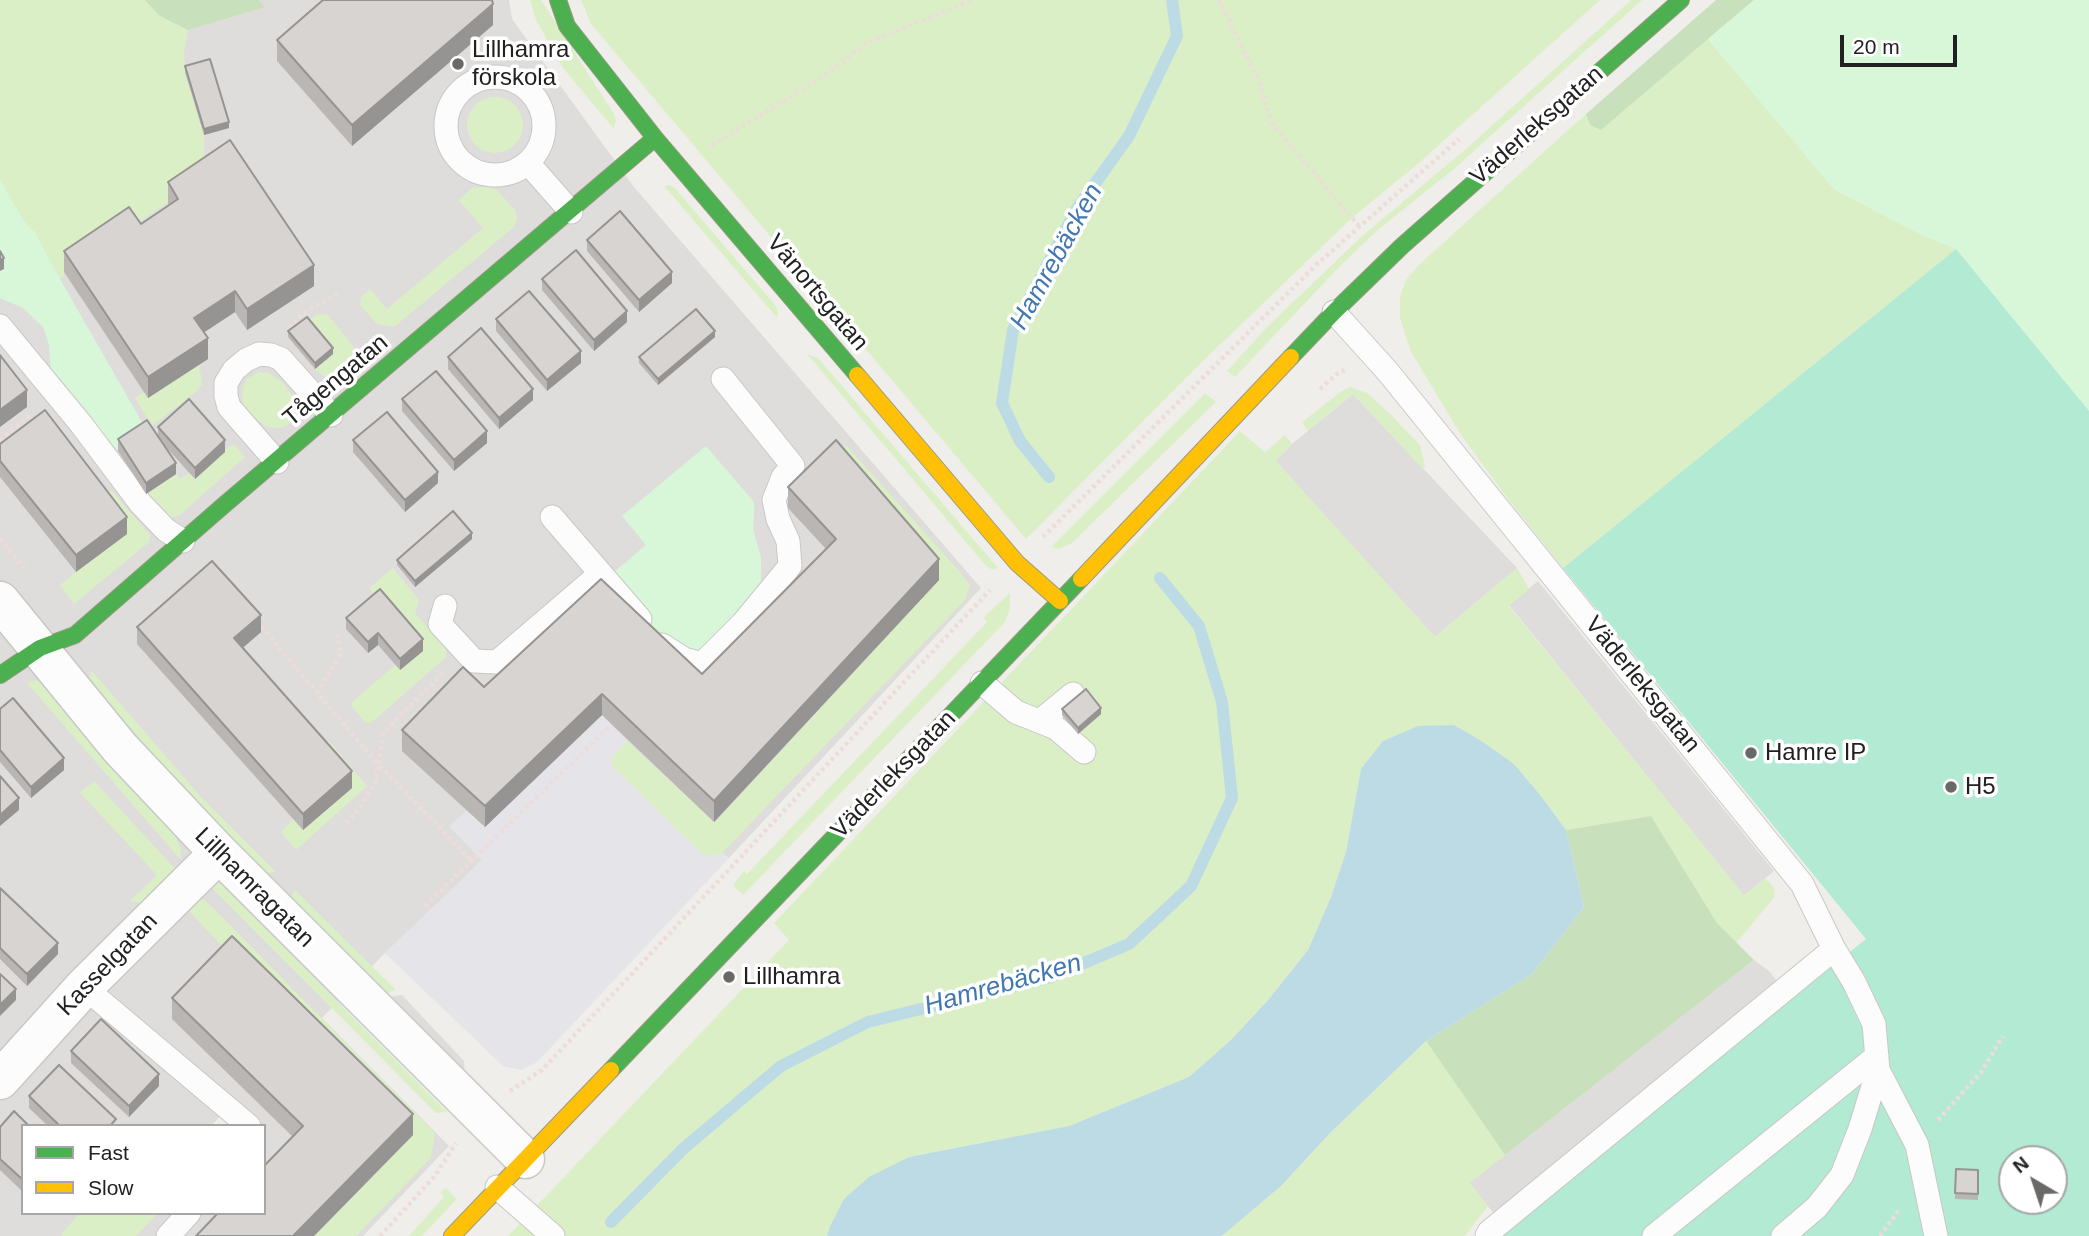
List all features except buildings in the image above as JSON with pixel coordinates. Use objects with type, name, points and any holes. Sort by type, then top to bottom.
[{"type":"street","name":"Vänortsgatan","points":[[558,0],[567,26],[655,138],[1017,563],[1060,601]]},
{"type":"street","name":"Väderleksgatan","points":[[452,1236],[1334,312],[1412,237],[1681,0]]},
{"type":"street","name":"Tågengatan","points":[[40,648],[75,635],[655,138]]},
{"type":"street","name":"Lillhamragatan","points":[[0,601],[120,748],[219,853],[525,1159]]},
{"type":"street","points":[[0,675],[40,648]]},
{"type":"street","name":"Kasselgatan","points":[[0,1080],[85,987],[219,853]]},
{"type":"lane","points":[[498,77],[521,85],[538,102],[544,118],[544,135],[538,150],[528,163],[513,172],[497,176],[481,174],[467,168],[454,155],[447,141],[445,125],[448,110],[456,96],[467,85],[498,77]]},
{"type":"lane","points":[[528,163],[571,212]]},
{"type":"lane","name":"Väderleksgatan","points":[[1334,312],[1397,383],[1802,884],[1834,949],[1854,982],[1874,1024],[1878,1063],[1872,1094],[1842,1175],[1817,1207],[1783,1236]]},
{"type":"lane","points":[[0,326],[141,504],[166,530],[183,541]]},
{"type":"lane","points":[[277,461],[229,407],[226,383],[234,370],[259,354],[281,359],[331,415]]},
{"type":"lane","points":[[552,517],[665,648],[684,659],[702,664],[743,623],[790,566],[788,541],[778,519],[774,500],[783,477],[793,466],[723,379]]},
{"type":"lane","points":[[445,606],[440,624],[474,661],[497,663],[600,574]]},
{"type":"lane","points":[[982,683],[1016,712],[1056,728],[1084,752]]},
{"type":"lane","points":[[1040,721],[1073,694]]},
{"type":"lane","points":[[1486,1236],[1834,949]]},
{"type":"lane","points":[[85,987],[247,1124]]},
{"type":"lane","points":[[1654,1236],[1878,1063],[1917,1145],[1936,1236]]},
{"type":"lane","points":[[497,1188],[553,1236]]},
{"type":"lane","points":[[168,1236],[187,1215]]},
{"type":"path","points":[[710,146],[824,76],[866,43],[973,0]]},
{"type":"path","points":[[1219,0],[1261,83],[1272,122],[1359,226]]},
{"type":"path","points":[[380,1236],[435,1176],[455,1144],[513,1089],[542,1070],[1017,563],[1306,275],[1464,134]]},
{"type":"path","points":[[0,440],[55,393]]},
{"type":"path","points":[[0,539],[30,576]]},
{"type":"path","points":[[250,613],[379,765],[471,860]]},
{"type":"path","points":[[317,693],[341,654],[337,634]]},
{"type":"path","points":[[346,823],[375,784],[383,733],[427,687],[467,653]]},
{"type":"path","points":[[425,906],[611,725]]},
{"type":"path","points":[[504,1080],[513,1089]]},
{"type":"shaded area","points":[[0,0],[509,0],[512,19],[634,187],[981,588],[729,858],[602,715],[485,827],[450,827],[482,860],[322,1018],[449,1146],[363,1236],[0,1236]],"holes":[[[754,501],[753,530],[761,558],[613,574],[647,545],[623,516]]]},
{"type":"shaded area","points":[[433,172],[484,227],[387,309],[371,290],[357,301],[304,241],[352,198],[376,223]]},
{"type":"shaded area","points":[[713,298],[838,445],[782,490],[730,426],[463,651],[393,568]]},
{"type":"shaded area","points":[[1353,394],[1517,568],[1435,637],[1275,461]]},
{"type":"shaded area","points":[[290,501],[377,597],[304,663],[217,567]]},
{"type":"shaded area","points":[[1538,581],[1774,871],[1744,896],[1509,605]]},
{"type":"shaded area","points":[[602,715],[627,741],[611,758],[612,766],[701,853],[712,857],[722,853],[729,858],[537,1062],[521,1070],[503,1066],[385,953],[482,860],[449,826],[467,810],[485,826]]},
{"type":"shaded area","points":[[389,787],[471,872],[385,953],[304,870]]},
{"type":"shaded area","points":[[80,793],[157,876],[74,953],[0,872],[0,868]]},
{"type":"shaded area","points":[[1754,960],[1770,972],[1841,1070],[1512,1236],[1469,1183]]},
{"type":"shaded area","points":[[402,995],[464,1061],[465,1080],[385,997]]},
{"type":"shaded area","points":[[0,1198],[43,1236],[0,1236]]},
{"type":"green space","points":[[0,0],[145,0],[160,16],[188,30],[184,52],[185,72],[204,135],[204,156],[223,152],[239,158],[300,251],[309,269],[308,277],[230,161],[64,272],[60,279],[35,232],[24,221],[0,179]]},
{"type":"green space","points":[[145,0],[258,0],[265,7],[188,30],[160,16]]},
{"type":"green space","points":[[530,0],[541,0],[614,114],[614,129],[563,68],[536,20]]},
{"type":"green space","points":[[581,0],[1600,0],[1420,162],[1352,218],[1202,362],[1026,539],[591,24]]},
{"type":"green space","points":[[1631,0],[1642,0],[1454,169],[1379,229],[1235,377],[1227,371],[1266,328],[1362,236],[1467,148]]},
{"type":"green space","points":[[1716,0],[1754,0],[1601,130],[1590,125],[1586,114]]},
{"type":"green space","points":[[1754,0],[2089,0],[2089,411],[1956,249],[1914,231],[1834,189],[1708,39]]},
{"type":"green space","points":[[1708,39],[1834,189],[1914,231],[1956,249],[1563,568],[1461,435],[1410,350],[1400,318],[1400,296],[1407,278],[1423,261],[1586,114],[1590,125],[1601,130]]},
{"type":"green space","points":[[495,97],[506,99],[515,105],[521,114],[521,136],[515,145],[506,151],[495,153],[484,151],[475,145],[469,136],[467,125],[469,114],[475,105],[484,99]]},
{"type":"green space","points":[[0,179],[24,221],[35,232],[147,431],[118,451],[51,375],[49,345],[43,327],[23,308],[0,298]]},
{"type":"green space","points":[[488,186],[497,190],[515,210],[517,219],[514,227],[394,327],[377,324],[360,305],[361,297],[370,289],[387,309],[483,228],[459,200],[472,188]]},
{"type":"green space","points":[[664,186],[675,188],[776,306],[777,318]]},
{"type":"green space","points":[[1956,249],[2089,411],[2089,1236],[1496,1236],[1866,939],[1563,568]]},
{"type":"green space","points":[[316,315],[328,315],[354,348],[355,354],[348,368],[331,382],[315,369],[307,323]]},
{"type":"green space","points":[[807,354],[818,358],[998,568],[993,570],[987,567]]},
{"type":"green space","points":[[199,363],[202,384],[197,391],[152,426],[135,398],[144,392],[148,398]]},
{"type":"green space","points":[[259,372],[268,373],[281,381],[292,395],[295,416],[284,427],[266,426],[244,406],[243,387],[247,379]]},
{"type":"green space","points":[[1350,387],[1367,393],[1420,445],[1425,467],[1423,469],[1353,394],[1308,431],[1302,422]]},
{"type":"green space","points":[[1205,393],[1216,402],[1071,544],[1058,549],[1052,546]]},
{"type":"green space","points":[[1240,431],[1265,452],[1285,435],[1292,444],[1276,461],[1435,637],[1517,568],[1529,589],[1509,606],[1744,895],[1766,878],[1775,889],[1774,898],[1736,943],[1717,923],[1651,816],[1566,830],[1514,764],[1454,725],[1361,769],[1346,852],[1331,897],[1308,950],[1269,999],[1232,1039],[1189,1077],[1069,1126],[909,1157],[844,1199],[827,1236],[508,1236],[789,940],[774,923]]},
{"type":"green space","points":[[234,444],[245,457],[180,515],[171,518],[146,494],[176,474],[180,479]]},
{"type":"green space","points":[[846,445],[970,585],[965,600],[722,853],[712,857],[701,853],[612,766],[611,758],[627,741],[715,822],[939,580],[795,488]]},
{"type":"green space","points":[[706,446],[754,502],[753,530],[761,558],[761,591],[698,652],[668,642],[639,611],[613,573],[646,545],[622,516]]},
{"type":"green space","points":[[111,490],[150,535],[149,542],[74,604],[60,585],[76,572],[101,498]]},
{"type":"green space","points":[[393,568],[419,600],[415,613],[446,649],[446,657],[371,723],[365,722],[352,707],[352,702],[395,665],[401,670],[423,651],[369,588]]},
{"type":"green space","points":[[1010,593],[1010,609],[1005,622],[743,895],[733,885],[744,871],[747,874],[987,622],[983,618]]},
{"type":"green space","points":[[91,670],[202,798],[276,872],[267,873],[209,816],[115,711],[90,678]]},
{"type":"green space","points":[[36,680],[44,685],[175,835],[181,850],[181,860],[27,683]]},
{"type":"green space","points":[[329,741],[367,786],[296,850],[281,832],[293,819],[318,749]]},
{"type":"green space","points":[[94,781],[178,872],[144,903],[130,901],[157,875],[80,793]]},
{"type":"green space","points":[[1651,816],[1717,923],[1754,960],[1505,1155],[1426,1041],[1532,974],[1584,907],[1566,830]]},
{"type":"green space","points":[[215,878],[447,1112],[436,1113],[210,886]]},
{"type":"green space","points":[[295,890],[396,990],[385,994],[291,897]]},
{"type":"green space","points":[[200,899],[205,900],[435,1133],[431,1158],[356,1236],[314,1236],[413,1135],[232,957],[188,910]]},
{"type":"green space","points":[[1426,1041],[1505,1155],[1470,1183],[1488,1206],[1465,1236],[1220,1236],[1281,1186],[1331,1132]]},
{"type":"green space","points":[[446,1188],[457,1199],[422,1236],[409,1236],[444,1197],[440,1193]]},
{"type":"green space","points":[[78,1215],[156,1215],[136,1236],[61,1234]]},
{"type":"water","points":[[1454,725],[1514,764],[1566,830],[1584,907],[1532,974],[1426,1041],[1331,1132],[1281,1186],[1224,1234],[827,1236],[844,1199],[869,1177],[909,1157],[1069,1126],[1189,1077],[1232,1039],[1269,999],[1308,950],[1331,897],[1346,852],[1361,769],[1383,741],[1418,726]]},
{"type":"waterway","name":"Hamrebäcken","points":[[1049,477],[1020,441],[1002,403],[1013,330],[1076,210],[1129,136],[1177,36],[1172,0]]},
{"type":"waterway","name":"Hamrebäcken","points":[[611,1222],[684,1148],[781,1066],[868,1022],[1051,977],[1129,944],[1191,886],[1232,798],[1222,702],[1199,626],[1160,578]]},
{"type":"traffic: fast","points":[[558,0],[567,26],[655,138],[857,375]]},
{"type":"traffic: fast","points":[[1291,357],[1402,246],[1681,0]]},
{"type":"traffic: fast","points":[[0,675],[40,648],[75,635],[655,138]]},
{"type":"traffic: fast","points":[[611,1070],[1081,579]]},
{"type":"traffic: slow","points":[[1081,579],[1291,357]]},
{"type":"traffic: slow","points":[[857,375],[1017,563],[1060,601]]},
{"type":"traffic: slow","points":[[452,1236],[611,1070]]},
{"type":"place","name":"Lillhamra förskola","points":[[458,64]]},
{"type":"place","name":"Hamre IP","points":[[1751,753]]},
{"type":"place","name":"H5","points":[[1951,787]]},
{"type":"place","name":"Lillhamra","points":[[729,977]]}]
